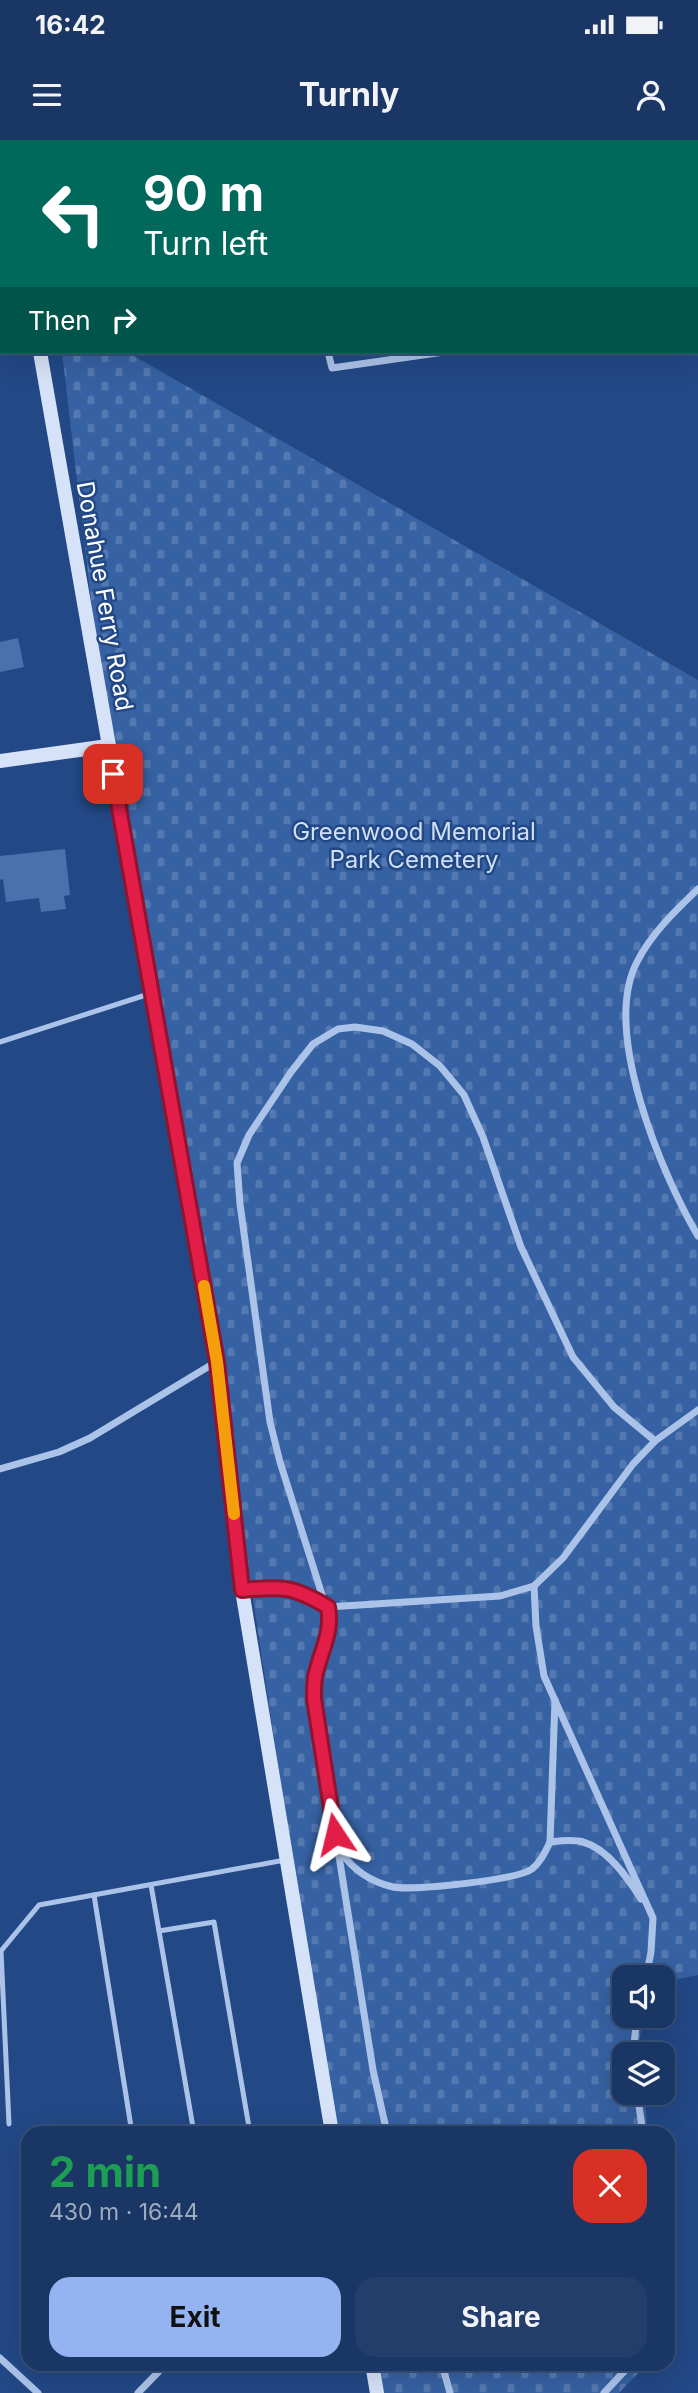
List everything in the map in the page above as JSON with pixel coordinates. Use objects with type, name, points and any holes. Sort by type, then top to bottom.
[{"type":"street","name":"Donahue Ferry Road","points":[[40,354],[217,1362],[242,1590],[331,2126]]},
{"type":"street","points":[[328,354],[332,368],[430,354]]},
{"type":"street","points":[[0,761],[108,746]]},
{"type":"street","points":[[698,889],[667,919],[636,963],[629,984],[626,1007],[632,1066],[646,1121],[678,1197],[698,1236]]},
{"type":"street","points":[[385,2126],[373,2070],[314,1699],[315,1679],[329,1635],[328,1607],[280,1462],[270,1422],[240,1204],[237,1163],[249,1135],[313,1044],[338,1029],[355,1027],[383,1031],[412,1044],[440,1066],[464,1095],[483,1138],[521,1247],[573,1357],[614,1407],[656,1441]]},
{"type":"street","points":[[0,1469],[59,1452],[90,1438],[217,1362]]},
{"type":"street","points":[[242,1590],[277,1586],[304,1592],[328,1607],[500,1596],[534,1586],[563,1558],[633,1464],[656,1441],[698,1410]]},
{"type":"street","points":[[534,1586],[544,1676],[653,1918],[648,1965]]},
{"type":"street","points":[[338,1849],[352,1867],[367,1877],[397,1888],[508,1878],[532,1869],[542,1858],[550,1842],[555,1698]]},
{"type":"street","points":[[550,1842],[584,1842],[603,1854],[620,1869],[653,1918]]},
{"type":"street","points":[[639,2105],[642,2126]]},
{"type":"street","points":[[0,2358],[38,2393]]},
{"type":"street","points":[[138,2393],[159,2371]]},
{"type":"street","points":[[373,2371],[377,2393]]},
{"type":"street","points":[[444,2371],[450,2393]]},
{"type":"street","points":[[604,2393],[624,2371]]},
{"type":"lane","points":[[0,1042],[152,993]]},
{"type":"lane","points":[[9,2124],[1,1951],[39,1905],[287,1860]]},
{"type":"lane","points":[[151,1885],[193,2126]]},
{"type":"lane","points":[[94,1895],[131,2126]]},
{"type":"lane","points":[[159,1931],[214,1922],[249,2126]]},
{"type":"green space","name":"Greenwood Memorial Park Cemetery","points":[[62,354],[130,354],[698,680],[698,1975],[675,1980],[675,1965],[612,1965],[612,2028],[642,2028],[639,2042],[612,2042],[612,2105],[645,2105],[647,2126],[333,2126],[217,1362],[108,746]]},
{"type":"green space","points":[[373,2371],[640,2371],[619,2393],[377,2393]]},
{"type":"building","points":[[18,638],[24,667],[0,672],[0,642]]},
{"type":"building","points":[[65,849],[70,895],[64,896],[66,909],[41,912],[39,898],[6,902],[3,879],[0,880],[0,856]]},
{"type":"slow traffic","points":[[204,1286],[217,1362],[234,1514]]},
{"type":"route","points":[[113,774],[217,1362],[242,1590],[277,1586],[304,1592],[328,1607],[329,1635],[315,1679],[314,1699],[335,1834]]}]
